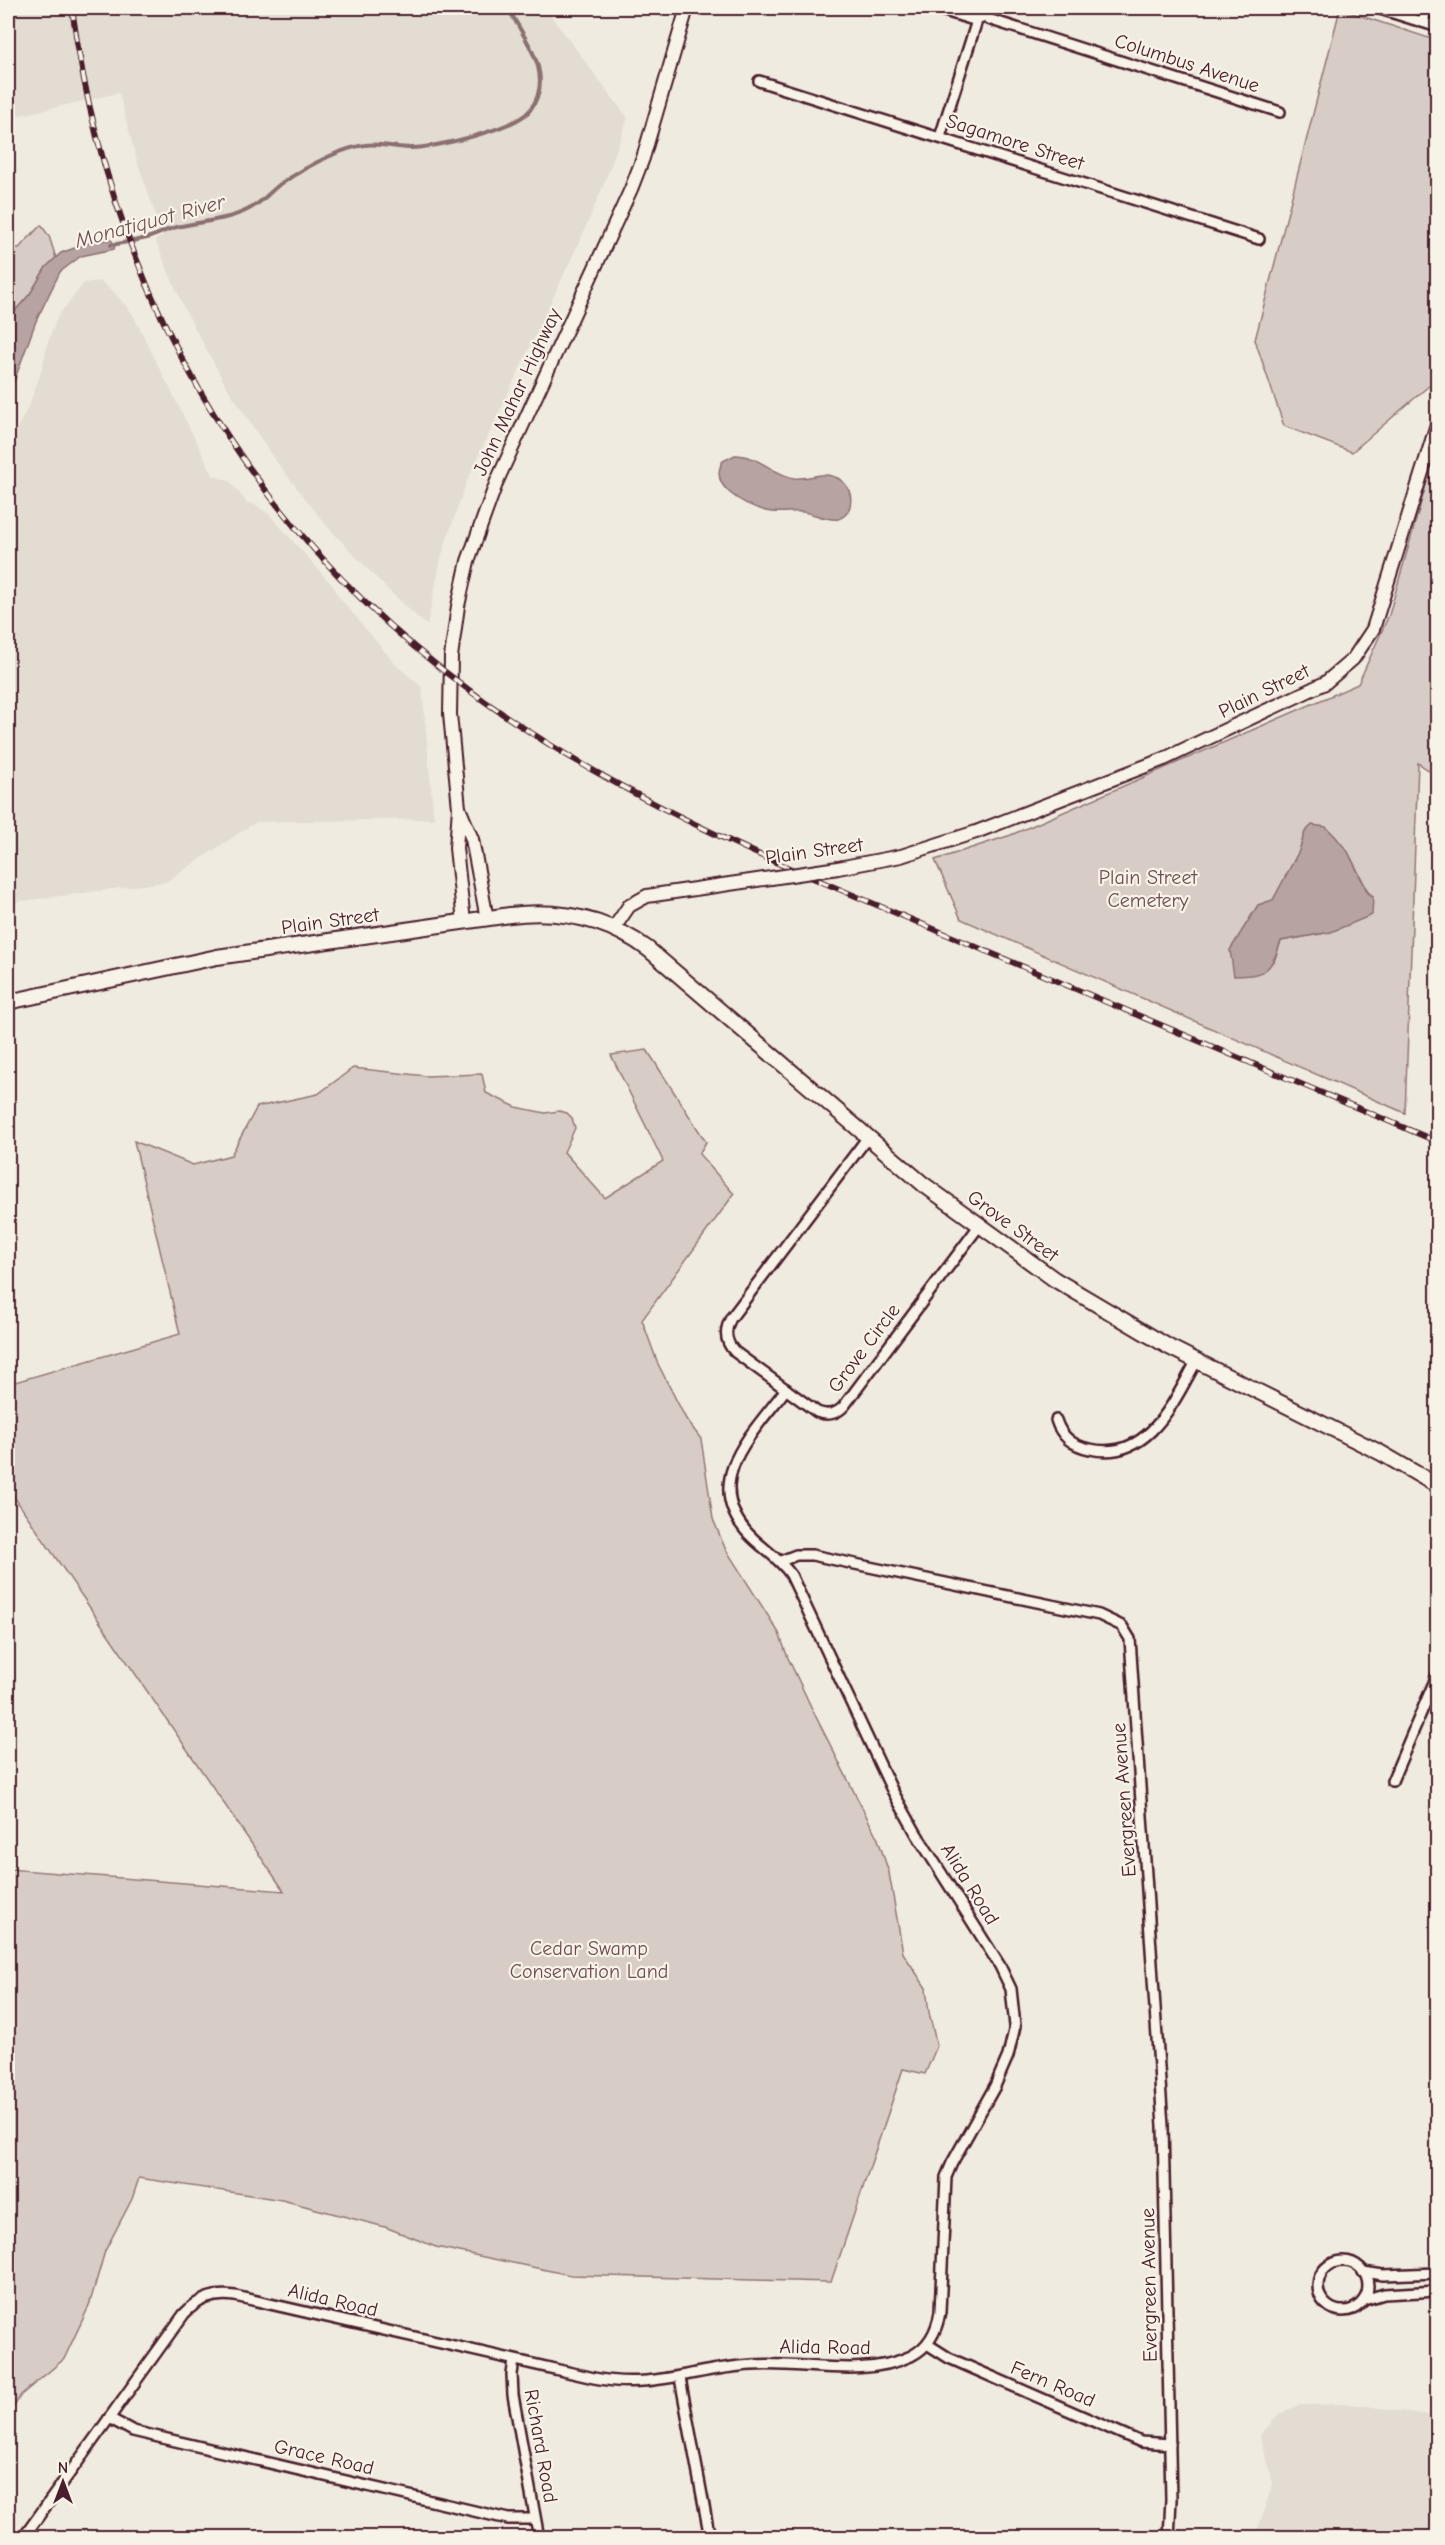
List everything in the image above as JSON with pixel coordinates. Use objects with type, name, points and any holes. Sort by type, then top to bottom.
[{"type":"main road","name":"Plain Street","points":[[8,1002],[210,958],[534,912],[586,918],[614,928]]},
{"type":"main road","name":"Grove Street","points":[[614,928],[656,955],[868,1137],[979,1226],[1081,1296],[1196,1362],[1374,1450],[1437,1486]]},
{"type":"street","name":"John Mahar Highway","points":[[465,922],[456,848],[459,808],[450,696],[454,632],[460,593],[472,547],[497,481],[619,218],[643,158],[687,8]]},
{"type":"street","name":"Columbus Avenue","points":[[935,8],[979,15],[1280,112]]},
{"type":"street","points":[[1377,8],[1437,27]]},
{"type":"street","points":[[1423,22],[1427,8]]},
{"type":"street","points":[[940,137],[979,15]]},
{"type":"street","name":"Sagamore Street","points":[[759,81],[1259,238]]},
{"type":"street","name":"Plain Street","points":[[614,928],[629,906],[647,896],[838,868],[914,852],[1044,807],[1173,755],[1295,699],[1331,679],[1353,659],[1373,629],[1437,421]]},
{"type":"street","name":"John Mahar Highway","points":[[459,808],[472,839],[487,919]]},
{"type":"street","name":"Grove Circle","points":[[868,1137],[728,1324],[726,1340],[732,1348],[822,1414],[831,1414],[841,1409],[979,1226]]},
{"type":"street","points":[[1056,1420],[1065,1437],[1084,1448],[1108,1451],[1133,1445],[1147,1436],[1161,1422],[1196,1362]]},
{"type":"street","points":[[781,1561],[743,1528],[732,1510],[727,1490],[733,1463],[786,1389]]},
{"type":"street","name":"Evergreen Avenue","points":[[781,1561],[796,1555],[824,1558],[1100,1614],[1116,1621],[1127,1632],[1132,1658],[1163,2126],[1170,2444],[1169,2538]]},
{"type":"street","name":"Alida Road","points":[[23,2538],[184,2314],[199,2301],[216,2295],[235,2296],[514,2361],[619,2382],[648,2382],[680,2378],[752,2364],[846,2367],[883,2365],[911,2355],[927,2344],[937,2326],[940,2312],[946,2177],[995,2086],[1008,2056],[1015,2025],[1013,1998],[1000,1966],[916,1833],[892,1790],[795,1582],[781,1561]]},
{"type":"street","points":[[1392,1780],[1437,1674]]},
{"type":"street","points":[[1437,2273],[1383,2275],[1363,2271],[1349,2262],[1335,2263],[1321,2274],[1318,2287],[1325,2303],[1335,2310],[1352,2309],[1364,2300],[1384,2294],[1437,2291]]},
{"type":"street","points":[[1363,2271],[1368,2284],[1364,2300]]},
{"type":"street","name":"Fern Road","points":[[927,2344],[949,2358],[1141,2442],[1170,2444]]},
{"type":"street","name":"Richard Road","points":[[514,2361],[513,2395],[539,2538]]},
{"type":"street","points":[[680,2378],[710,2538]]},
{"type":"street","name":"Grace Road","points":[[109,2418],[127,2428],[145,2434],[508,2519],[535,2519]]},
{"type":"shaded area","points":[[8,8],[545,8],[628,118],[583,234],[466,483],[442,554],[427,626],[385,587],[326,525],[272,456],[225,384],[184,308],[155,240],[163,236],[137,161],[119,93],[8,118]]},
{"type":"shaded area","points":[[111,240],[115,245],[114,249],[81,256],[60,272],[36,321],[8,398],[8,342],[13,313],[30,294],[46,267],[61,253],[94,241]]},
{"type":"shaded area","points":[[100,281],[114,292],[132,313],[213,475],[230,481],[247,503],[256,505],[270,515],[333,586],[339,597],[397,666],[422,687],[434,819],[256,822],[166,882],[8,903],[8,446],[30,403],[58,316],[84,283]]},
{"type":"shaded area","points":[[735,455],[751,458],[794,478],[833,476],[847,487],[851,502],[849,510],[844,516],[834,519],[802,512],[770,512],[748,504],[731,494],[720,479],[719,470],[723,461]]},
{"type":"shaded area","points":[[1312,825],[1326,827],[1348,852],[1368,893],[1373,896],[1372,915],[1331,932],[1281,941],[1274,959],[1266,970],[1260,973],[1234,976],[1230,950],[1258,905],[1273,900],[1299,851],[1305,832]]},
{"type":"shaded area","points":[[1352,2404],[1437,2416],[1437,2537],[1255,2537],[1273,2483],[1260,2435],[1281,2413],[1298,2405]]},
{"type":"green space","points":[[1340,9],[1438,41],[1437,379],[1352,452],[1284,426],[1255,340]]},
{"type":"green space","points":[[41,225],[49,236],[56,258],[13,313],[8,342],[8,248],[19,248]]},
{"type":"green space","name":"Plain Street Cemetery","points":[[1437,446],[1437,776],[1418,763],[1405,1113],[961,919],[935,860],[1011,835],[1358,684],[1389,615]],"holes":[[[1305,832],[1348,852],[1369,893],[1373,896],[1331,932],[1281,941],[1274,962],[1247,927],[1258,905],[1273,900],[1299,851]]]},
{"type":"green space","name":"Cedar Swamp Conservation Land","points":[[647,1050],[706,1142],[699,1154],[734,1194],[642,1320],[658,1364],[686,1419],[701,1439],[713,1519],[725,1548],[779,1633],[814,1713],[878,1839],[889,1873],[903,1953],[926,1988],[937,2046],[925,2074],[903,2069],[831,2282],[570,2275],[436,2247],[385,2227],[282,2200],[139,2178],[132,2199],[105,2251],[89,2306],[64,2359],[21,2395],[8,2416],[8,1869],[284,1891],[8,1488],[8,1384],[180,1334],[134,1141],[193,1165],[231,1155],[257,1107],[318,1094],[353,1068],[426,1076],[482,1074],[486,1093],[516,1107],[545,1113],[559,1111],[567,1113],[572,1118],[575,1128],[564,1152],[605,1198],[663,1161],[611,1055]]},
{"type":"waterway","name":"Monatiquot River","points":[[111,245],[147,238],[173,228],[242,212],[255,206],[279,185],[320,160],[354,147],[382,145],[411,148],[437,145],[474,136],[522,117],[530,110],[537,97],[540,84],[539,71],[529,45],[508,8]]},
{"type":"railway","points":[[72,8],[90,110],[118,208],[154,301],[200,390],[254,474],[317,552],[389,624],[469,690],[506,716],[581,764],[660,807],[782,865],[1438,1142]]}]
